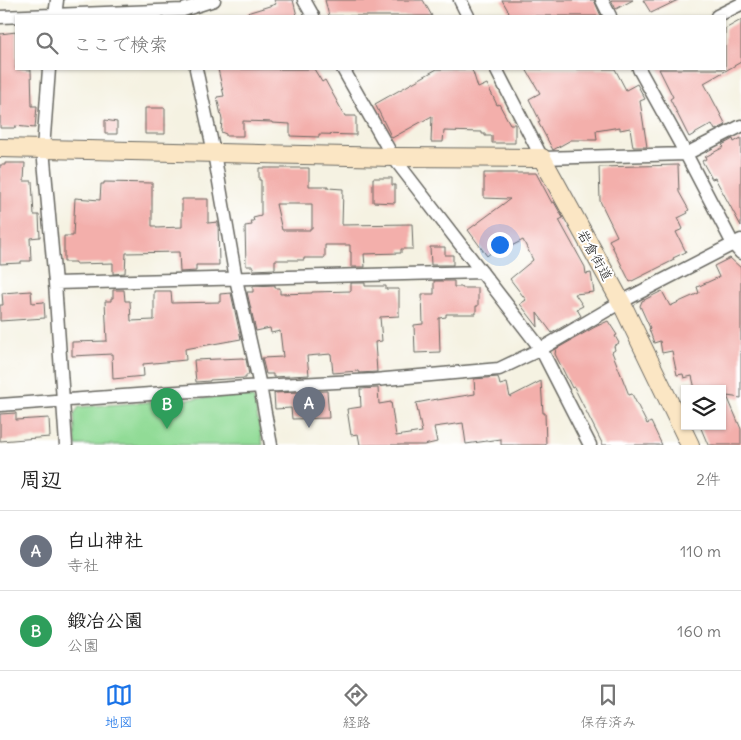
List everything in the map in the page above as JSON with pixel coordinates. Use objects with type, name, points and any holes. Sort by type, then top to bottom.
[{"type":"street","points":[[57,0],[55,15],[183,13],[214,0]]},
{"type":"street","points":[[304,0],[312,15]]},
{"type":"street","points":[[460,0],[468,15]]},
{"type":"street","points":[[602,0],[610,15]]},
{"type":"street","points":[[719,15],[741,4]]},
{"type":"street","points":[[0,17],[15,16]]},
{"type":"street","points":[[50,70],[43,149],[55,283],[66,445]]},
{"type":"street","points":[[196,70],[214,153],[236,279],[271,445]]},
{"type":"street","points":[[344,70],[394,157],[541,349],[590,445]]},
{"type":"street","name":"岩倉街道","points":[[497,70],[542,158],[621,302],[690,445]]},
{"type":"street","points":[[0,405],[260,386],[374,380],[499,369],[541,349],[621,302],[738,246],[640,70]]},
{"type":"street","points":[[0,148],[394,157],[542,158],[686,154],[741,126]]},
{"type":"street","points":[[55,283],[482,272]]},
{"type":"green space","points":[[248,395],[254,399],[263,445],[76,445],[74,414],[79,407]]},
{"type":"building","points":[[274,0],[293,0],[297,15],[247,15],[247,13],[276,4]]},
{"type":"building","points":[[325,0],[423,0],[431,15],[329,15]]},
{"type":"building","points":[[502,0],[594,0],[601,15],[510,15]]},
{"type":"building","points":[[611,0],[633,0],[616,9]]},
{"type":"building","points":[[643,0],[678,0],[651,13]]},
{"type":"building","points":[[741,20],[741,62],[704,83],[726,125],[715,130],[712,124],[689,137],[670,99],[673,97],[660,70],[726,70],[726,28]]},
{"type":"building","points":[[15,32],[15,70],[31,70],[32,106],[37,106],[35,128],[15,126],[15,128],[0,128],[0,34]]},
{"type":"building","points":[[218,70],[315,70],[322,82],[325,80],[345,116],[356,116],[356,135],[319,134],[319,137],[290,136],[290,124],[243,121],[243,136],[226,136],[226,134],[221,132],[222,120],[217,97],[224,96]]},
{"type":"building","points":[[435,70],[471,70],[478,88],[487,84],[497,105],[499,104],[510,124],[515,124],[515,143],[492,143],[492,136],[485,136],[482,132],[444,131],[443,142],[431,142],[432,116],[392,138],[375,104]]},
{"type":"building","points":[[527,70],[616,70],[626,90],[637,84],[645,99],[640,101],[647,147],[633,147],[630,128],[620,130],[620,127],[596,131],[597,140],[571,140],[553,150],[538,122],[540,121],[529,99],[540,93]]},
{"type":"building","points":[[145,108],[165,108],[165,134],[145,134]]},
{"type":"building","points":[[105,120],[117,122],[117,134],[105,134]]},
{"type":"building","points":[[741,138],[741,226],[715,178],[712,179],[702,161],[706,159],[705,157],[724,147],[722,145],[733,139],[734,142]]},
{"type":"building","points":[[5,163],[25,163],[24,181],[32,181],[34,215],[39,215],[40,237],[30,238],[31,261],[0,264],[0,165],[5,165]]},
{"type":"building","points":[[678,165],[679,192],[689,210],[687,211],[688,213],[678,218],[683,229],[676,232],[686,252],[630,282],[609,240],[617,236],[600,201],[599,167]]},
{"type":"building","points":[[259,168],[309,168],[309,186],[328,186],[328,188],[343,189],[342,225],[412,224],[413,249],[401,249],[401,253],[364,254],[365,267],[351,267],[350,245],[325,245],[325,258],[275,260],[275,269],[253,270],[253,266],[246,266],[245,226],[252,225],[251,221],[254,221],[253,218],[261,216],[261,180],[259,180]],"holes":[[[276,204],[312,204],[312,228],[310,230],[282,230]]]},
{"type":"building","points":[[484,173],[536,173],[552,203],[554,202],[563,218],[559,220],[585,267],[586,274],[591,273],[594,292],[575,294],[583,306],[577,309],[581,316],[552,333],[537,313],[538,327],[520,304],[526,300],[510,279],[533,260],[523,240],[496,254],[494,250],[487,256],[468,230],[510,199],[484,198]]},
{"type":"building","points":[[373,178],[392,178],[392,185],[395,185],[395,203],[373,202]]},
{"type":"building","points":[[104,182],[152,183],[152,226],[156,226],[156,228],[182,227],[182,199],[208,199],[208,223],[218,222],[219,265],[196,265],[196,271],[180,272],[179,252],[126,253],[125,273],[113,274],[113,263],[76,264],[76,262],[64,262],[64,236],[73,236],[75,198],[100,200],[101,184],[104,184]]},
{"type":"building","points":[[430,247],[445,247],[445,255],[453,255],[453,265],[431,265]]},
{"type":"building","points":[[730,258],[741,268],[741,398],[727,396],[741,429],[741,445],[708,445],[702,430],[726,430],[726,385],[694,385],[692,376],[684,378],[683,374],[677,375],[672,351],[662,353],[660,341],[654,343],[650,328],[640,306],[642,301],[662,291],[670,306],[699,293],[697,287],[719,277],[714,266]]},
{"type":"building","points":[[434,281],[454,281],[454,287],[478,288],[476,314],[446,314],[446,317],[439,318],[440,352],[415,353],[414,325],[423,324],[422,294],[434,294]]},
{"type":"building","points":[[351,283],[365,283],[365,286],[386,286],[386,289],[399,289],[399,316],[380,317],[382,341],[375,342],[377,372],[333,373],[331,354],[307,356],[309,375],[273,377],[273,374],[266,374],[262,358],[283,357],[280,331],[271,333],[270,328],[256,331],[247,292],[253,292],[253,286],[275,285],[275,288],[280,288],[280,294],[351,291]]},
{"type":"building","points":[[113,290],[124,290],[125,301],[130,301],[131,321],[154,320],[154,291],[171,291],[172,303],[220,302],[220,294],[231,293],[241,339],[185,349],[186,360],[143,364],[144,376],[113,379],[112,354],[72,356],[72,342],[107,341],[105,301],[111,301]]},
{"type":"building","points":[[31,291],[32,303],[44,302],[45,318],[0,321],[0,305],[3,305],[2,293]]},
{"type":"building","points":[[608,321],[617,335],[615,336],[619,343],[614,346],[615,350],[612,352],[629,395],[632,394],[647,424],[651,422],[662,445],[603,445],[555,354],[556,349]]},
{"type":"building","points":[[246,359],[249,375],[246,375],[246,378],[196,382],[194,360]]},
{"type":"building","points":[[498,377],[500,385],[507,383],[510,397],[541,381],[546,445],[501,445],[501,439],[466,444],[463,423],[434,427],[437,442],[424,445],[360,445],[358,434],[351,435],[347,409],[361,407],[360,389],[378,388],[379,404],[391,402],[396,436],[422,432],[416,403],[475,394],[474,379]]},
{"type":"building","points":[[327,391],[329,418],[292,419],[291,408],[275,409],[274,393]]},
{"type":"building","points":[[16,413],[16,420],[49,418],[50,437],[0,441],[0,414]]},
{"type":"place","name":"白山神社","points":[[309,428]]},
{"type":"place","name":"鍛冶公園","points":[[167,429]]}]
